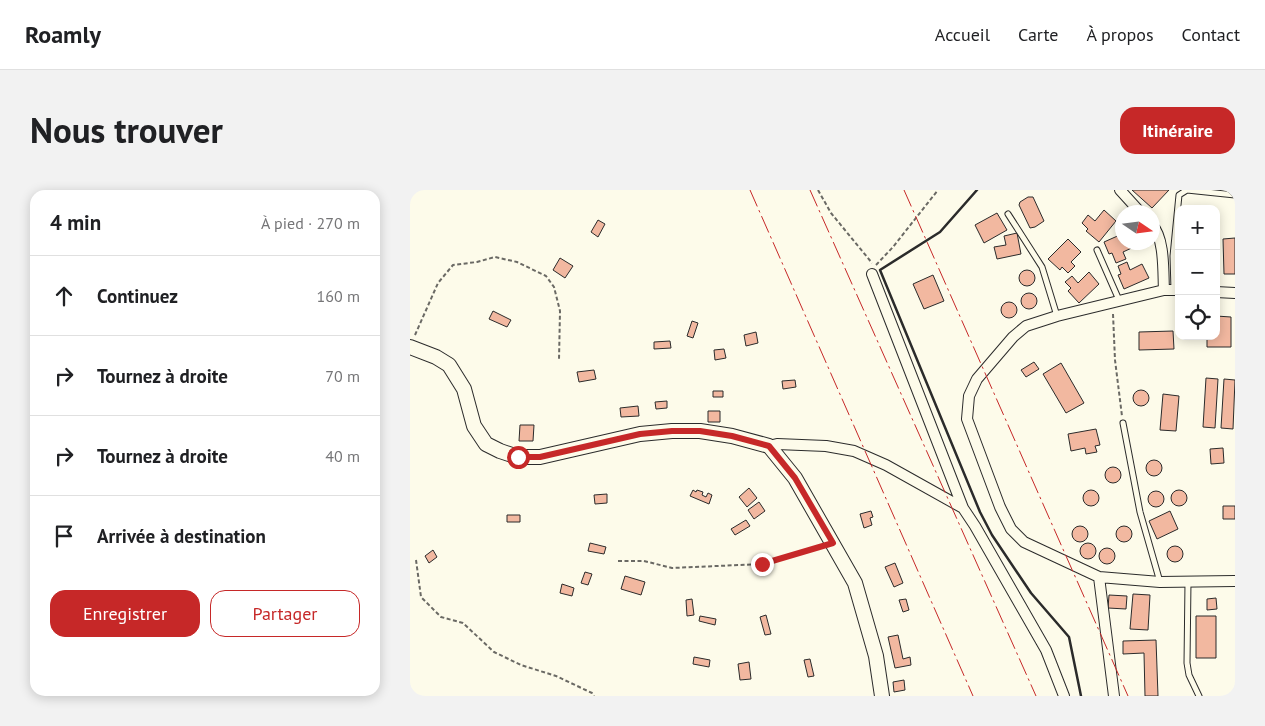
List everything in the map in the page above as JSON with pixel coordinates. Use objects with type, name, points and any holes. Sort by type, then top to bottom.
[{"type":"main road","points":[[410,347],[436,357],[449,365],[464,389],[474,426],[486,444],[518,457],[540,457],[640,434],[672,431],[700,431],[732,436],[769,446],[795,478],[854,583],[876,656],[882,696]]},
{"type":"street","points":[[1120,190],[1134,205]]},
{"type":"street","points":[[1160,240],[1164,290]]},
{"type":"street","points":[[874,270],[962,508],[975,526],[1046,650],[1064,696]]},
{"type":"street","points":[[1175,290],[1164,290],[1057,316],[1026,326],[1013,337],[977,379],[969,396],[967,418],[1000,507],[1011,529],[1024,542],[1099,577],[1160,582],[1235,581]]},
{"type":"street","points":[[1220,292],[1235,293]]},
{"type":"street","points":[[769,446],[777,444],[826,446],[854,451],[886,465],[962,508]]},
{"type":"street","points":[[1099,577],[1114,696]]},
{"type":"lane","points":[[1175,273],[1173,256],[1176,209],[1179,195],[1187,190],[1235,195]]},
{"type":"lane","points":[[1008,214],[1042,267],[1057,316]]},
{"type":"lane","points":[[1097,250],[1116,302]]},
{"type":"lane","points":[[1123,423],[1140,512],[1160,582]]},
{"type":"lane","points":[[1188,582],[1187,663],[1189,675],[1198,696]]},
{"type":"path","points":[[818,190],[831,212],[874,270],[938,190]]},
{"type":"path","points":[[410,347],[438,282],[452,265],[477,262],[495,256],[517,262],[546,276],[554,286],[560,311],[559,360]]},
{"type":"path","points":[[1116,302],[1115,360],[1123,423]]},
{"type":"path","points":[[618,561],[644,561],[672,568],[762,564],[833,543]]},
{"type":"path","points":[[416,560],[421,597],[441,617],[463,623],[494,652],[521,665],[556,676],[592,693],[594,696]]},
{"type":"building","points":[[1132,190],[1169,190],[1155,205],[1149,205]]},
{"type":"building","points":[[1028,197],[1033,197],[1044,221],[1030,228],[1019,205],[1020,202]]},
{"type":"building","points":[[1104,210],[1115,220],[1099,242],[1086,231],[1088,229],[1082,223],[1088,215],[1095,221]]},
{"type":"building","points":[[997,213],[1007,230],[984,243],[975,225]]},
{"type":"building","points":[[598,220],[605,224],[598,237],[591,232]]},
{"type":"building","points":[[1017,233],[1021,254],[997,259],[994,247],[1006,245],[1004,236]]},
{"type":"building","points":[[1115,237],[1115,250],[1127,250],[1123,252],[1126,259],[1116,263],[1112,253],[1109,254],[1104,242]]},
{"type":"building","points":[[1235,238],[1235,274],[1224,274],[1223,239]]},
{"type":"building","points":[[1068,239],[1081,252],[1071,262],[1075,266],[1068,273],[1062,267],[1060,270],[1048,259]]},
{"type":"building","points":[[560,258],[573,266],[565,278],[553,270]]},
{"type":"building","points":[[1127,262],[1130,270],[1142,264],[1149,278],[1124,289],[1118,275],[1121,274],[1118,266]]},
{"type":"building","points":[[1024,270],[1030,270],[1035,275],[1033,284],[1024,286],[1019,281],[1019,275]]},
{"type":"building","points":[[1089,272],[1099,284],[1079,303],[1068,291],[1071,288],[1065,282],[1072,276],[1078,283]]},
{"type":"building","points":[[933,275],[944,301],[924,309],[913,284]]},
{"type":"building","points":[[1026,293],[1032,293],[1037,298],[1035,307],[1026,309],[1021,304],[1021,298]]},
{"type":"building","points":[[1006,302],[1012,302],[1017,307],[1015,316],[1006,318],[1001,313],[1001,307]]},
{"type":"building","points":[[493,311],[511,320],[507,327],[489,319]]},
{"type":"building","points":[[1220,316],[1231,317],[1231,347],[1207,347],[1207,340],[1220,340]]},
{"type":"building","points":[[692,321],[698,323],[693,338],[687,336]]},
{"type":"building","points":[[1173,331],[1174,349],[1139,350],[1139,332]]},
{"type":"building","points":[[756,332],[758,343],[746,346],[744,335]]},
{"type":"building","points":[[670,341],[671,348],[654,349],[654,342]]},
{"type":"building","points":[[724,349],[726,358],[715,360],[714,350]]},
{"type":"building","points":[[1034,362],[1039,369],[1026,377],[1021,370]]},
{"type":"building","points":[[1061,363],[1084,403],[1066,413],[1043,374]]},
{"type":"building","points":[[594,370],[596,379],[579,382],[577,372]]},
{"type":"building","points":[[1206,378],[1218,379],[1215,428],[1203,427]]},
{"type":"building","points":[[1224,379],[1235,380],[1233,429],[1221,428]]},
{"type":"building","points":[[795,380],[796,387],[783,389],[782,381]]},
{"type":"building","points":[[1138,390],[1144,390],[1149,395],[1147,404],[1138,406],[1133,401],[1133,395]]},
{"type":"building","points":[[713,391],[723,391],[723,397],[713,397]]},
{"type":"building","points":[[1163,394],[1179,396],[1176,431],[1160,430]]},
{"type":"building","points":[[667,401],[667,408],[656,409],[655,402]]},
{"type":"building","points":[[638,406],[639,416],[621,417],[620,408]]},
{"type":"building","points":[[708,411],[720,411],[720,422],[708,422]]},
{"type":"building","points":[[520,425],[534,425],[533,441],[519,441]]},
{"type":"building","points":[[1096,429],[1100,445],[1095,446],[1097,452],[1086,454],[1085,448],[1071,451],[1068,434]]},
{"type":"building","points":[[1223,448],[1224,463],[1211,464],[1210,449]]},
{"type":"building","points":[[1151,460],[1157,460],[1162,465],[1160,474],[1151,476],[1146,471],[1146,465]]},
{"type":"building","points":[[1110,467],[1116,467],[1121,472],[1119,481],[1110,483],[1105,478],[1105,472]]},
{"type":"building","points":[[749,488],[757,498],[747,507],[739,497]]},
{"type":"building","points":[[693,490],[703,492],[702,495],[706,497],[708,493],[712,495],[709,504],[690,496]]},
{"type":"building","points":[[1088,490],[1094,490],[1099,495],[1097,504],[1088,506],[1083,501],[1083,495]]},
{"type":"building","points":[[1176,490],[1182,490],[1187,495],[1185,504],[1176,506],[1171,501],[1171,495]]},
{"type":"building","points":[[1153,491],[1159,491],[1164,496],[1162,505],[1153,507],[1148,502],[1148,496]]},
{"type":"building","points":[[607,494],[607,503],[595,504],[594,495]]},
{"type":"building","points":[[759,502],[765,511],[754,519],[748,510]]},
{"type":"building","points":[[1223,506],[1235,506],[1235,519],[1223,519]]},
{"type":"building","points":[[871,511],[873,517],[870,518],[872,525],[864,528],[860,514]]},
{"type":"building","points":[[1170,511],[1178,529],[1157,539],[1149,521]]},
{"type":"building","points":[[507,515],[520,515],[520,522],[507,522]]},
{"type":"building","points":[[746,520],[750,526],[735,535],[731,529]]},
{"type":"building","points":[[1077,526],[1083,526],[1088,531],[1086,540],[1077,542],[1072,537],[1072,531]]},
{"type":"building","points":[[1121,526],[1127,526],[1132,531],[1130,540],[1121,542],[1116,537],[1116,531]]},
{"type":"building","points":[[590,543],[606,547],[604,554],[588,551]]},
{"type":"building","points":[[1085,543],[1091,543],[1096,548],[1094,557],[1085,559],[1080,554],[1080,548]]},
{"type":"building","points":[[1172,546],[1178,546],[1183,551],[1181,560],[1172,562],[1167,557],[1167,551]]},
{"type":"building","points":[[1104,548],[1110,548],[1115,553],[1113,562],[1104,564],[1099,559],[1099,553]]},
{"type":"building","points":[[433,550],[437,557],[429,563],[425,556]]},
{"type":"building","points":[[895,563],[903,583],[894,587],[885,567]]},
{"type":"building","points":[[585,572],[592,574],[588,585],[581,583]]},
{"type":"building","points":[[625,576],[645,582],[641,595],[621,589]]},
{"type":"building","points":[[562,584],[574,588],[572,596],[560,593]]},
{"type":"building","points":[[1133,594],[1150,595],[1148,630],[1130,629]]},
{"type":"building","points":[[1109,595],[1127,596],[1126,609],[1108,608]]},
{"type":"building","points":[[1216,598],[1217,609],[1207,610],[1207,599]]},
{"type":"building","points":[[692,599],[694,615],[687,616],[686,600]]},
{"type":"building","points":[[906,599],[909,610],[903,612],[899,600]]},
{"type":"building","points":[[766,615],[771,634],[765,635],[760,617]]},
{"type":"building","points":[[700,616],[716,619],[715,625],[699,621]]},
{"type":"building","points":[[1196,616],[1216,616],[1216,658],[1196,658]]},
{"type":"building","points":[[898,635],[903,659],[910,657],[911,665],[895,668],[888,637]]},
{"type":"building","points":[[1156,640],[1158,696],[1145,696],[1144,653],[1123,654],[1123,641]]},
{"type":"building","points":[[694,657],[710,660],[709,667],[693,664]]},
{"type":"building","points":[[810,659],[814,676],[808,677],[804,660]]},
{"type":"building","points":[[749,662],[751,679],[740,680],[738,664]]},
{"type":"building","points":[[904,680],[905,690],[894,692],[893,682]]},
{"type":"wall","points":[[977,190],[940,232],[880,270],[980,512],[992,535],[1031,593],[1069,637],[1081,696]]},
{"type":"power","points":[[750,190],[973,696]]},
{"type":"power","points":[[810,190],[1036,696]]},
{"type":"power","points":[[904,190],[1128,696]]},
{"type":"route","points":[[518,457],[540,457],[640,434],[672,431],[700,431],[732,436],[769,446],[795,478],[833,543],[762,564]]}]
